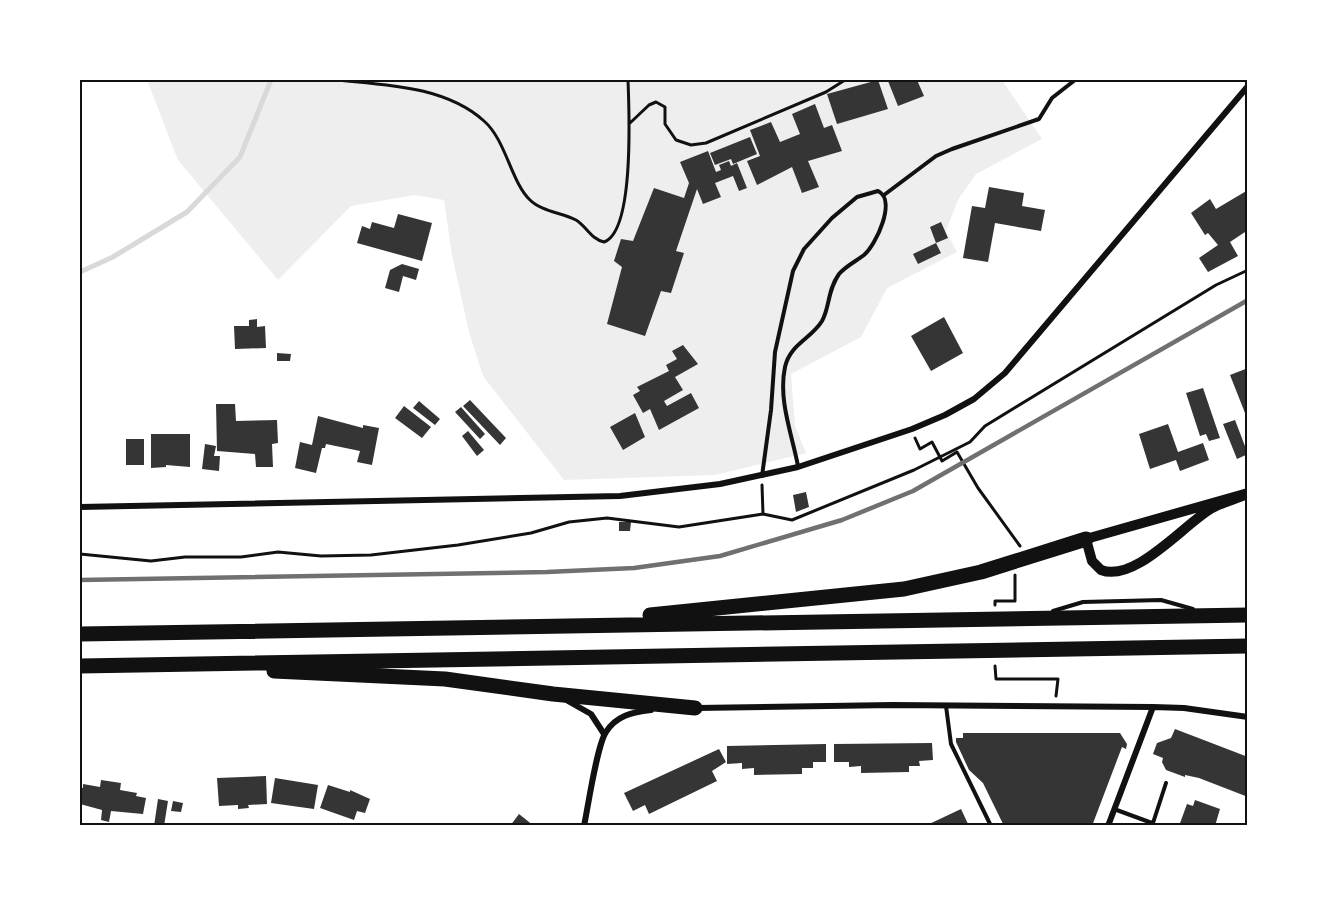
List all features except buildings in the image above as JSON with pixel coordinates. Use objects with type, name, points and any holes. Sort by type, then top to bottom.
[{"type":"highway","points":[[536,626],[904,590],[959,578],[1086,539]]},
{"type":"highway","points":[[80,634],[1248,615]]},
{"type":"highway","points":[[80,666],[1248,646]]},
{"type":"highway","points":[[138,665],[445,679],[553,694],[695,708]]},
{"type":"street","points":[[80,507],[620,496],[762,477],[798,467],[945,415],[989,388],[1021,355],[1134,218],[1248,86]]},
{"type":"street","points":[[1248,494],[1212,508],[1144,560],[1122,573],[1107,573],[1098,569],[1092,561],[1086,539],[1248,494]]},
{"type":"street","points":[[553,694],[586,710],[604,734]]},
{"type":"street","points":[[584,825],[604,734],[620,718],[636,711],[695,708],[946,705],[1055,706],[1184,708],[1248,717]]},
{"type":"street","points":[[1108,825],[1153,707]]},
{"type":"lane","points":[[762,477],[771,410],[773,368],[793,271],[804,249],[832,218],[857,197],[871,192],[884,195],[936,156],[952,148],[1039,118],[1055,95],[1075,80]]},
{"type":"lane","points":[[798,467],[786,419],[784,368],[788,356],[798,342],[822,320],[831,286],[853,260],[865,254],[886,211],[887,203],[884,195]]},
{"type":"lane","points":[[773,368],[784,368]]},
{"type":"lane","points":[[946,705],[951,744],[991,825]]},
{"type":"lane","points":[[1114,809],[1152,824],[1166,783]]},
{"type":"path","points":[[337,80],[424,92],[461,104],[486,122],[530,200],[573,219],[587,229],[592,237],[604,242],[615,234],[620,221],[630,124],[628,80]]},
{"type":"path","points":[[630,124],[649,105],[656,102],[665,107],[665,124],[675,140],[691,145],[706,143],[826,92],[845,80]]},
{"type":"path","points":[[921,448],[932,442],[942,461],[957,452],[978,488],[1018,541]]},
{"type":"path","points":[[762,477],[763,514]]},
{"type":"path","points":[[996,679],[1058,679],[1055,706]]},
{"type":"shaded area","points":[[147,80],[1002,80],[1042,139],[976,174],[958,200],[946,231],[957,252],[887,288],[861,337],[791,374],[795,426],[806,453],[715,475],[564,480],[483,376],[469,332],[452,255],[444,200],[415,195],[351,206],[278,280],[178,160]]},
{"type":"waterway","points":[[80,272],[113,257],[187,212],[240,157],[271,80]]},
{"type":"railway","points":[[80,580],[547,572],[634,568],[720,556],[842,520],[913,491],[1248,300]]}]
